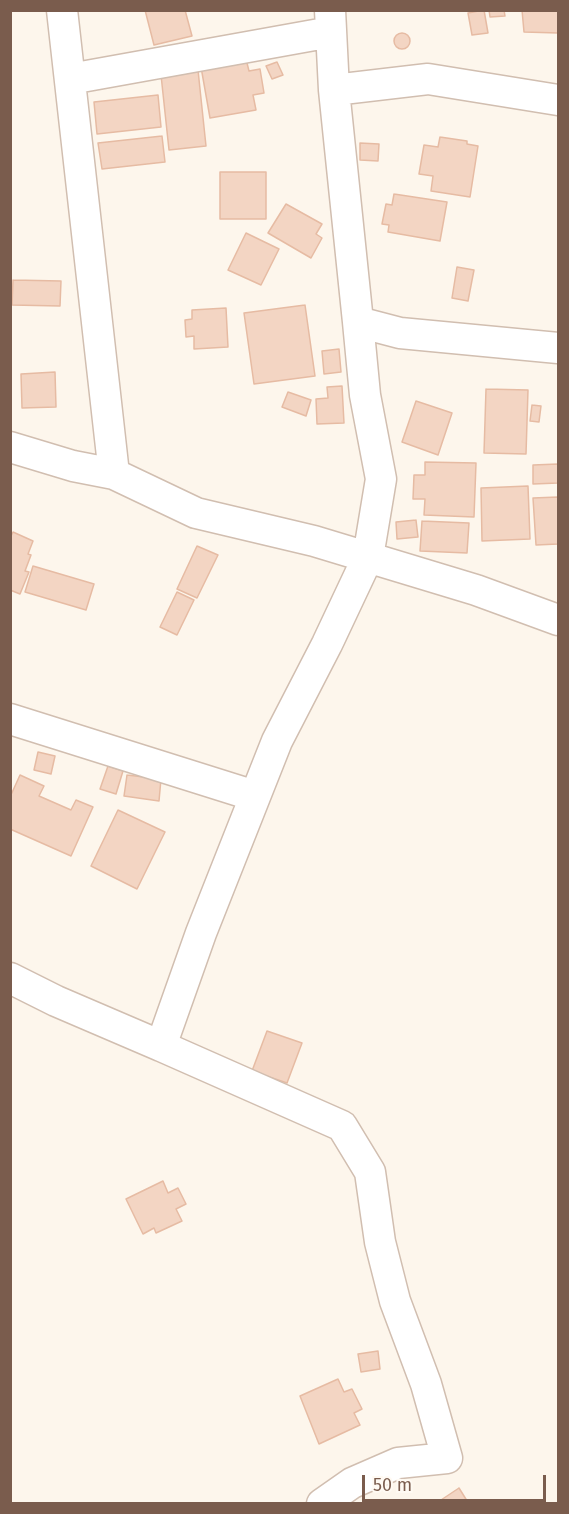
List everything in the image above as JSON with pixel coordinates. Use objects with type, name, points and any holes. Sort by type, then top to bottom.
[{"type":"street","points":[[62,10],[114,474]]},
{"type":"street","points":[[70,79],[331,21],[334,90],[365,395],[381,479],[368,557],[327,644],[277,741],[201,933],[161,1046]]},
{"type":"street","points":[[334,90],[428,79],[558,100]]},
{"type":"street","points":[[358,321],[400,333],[558,348]]},
{"type":"street","points":[[10,447],[73,466],[114,474],[196,513],[314,541],[467,587],[558,620]]},
{"type":"street","points":[[10,719],[255,796]]},
{"type":"street","points":[[10,978],[56,1002],[342,1126],[370,1172],[380,1242],[395,1300],[426,1384],[447,1458],[398,1463],[352,1483],[322,1503]]},
{"type":"building","points":[[145,10],[185,10],[192,36],[154,45]]},
{"type":"building","points":[[484,10],[488,33],[472,35],[468,13]]},
{"type":"building","points":[[489,10],[504,10],[505,16],[490,17]]},
{"type":"building","points":[[522,10],[558,10],[558,33],[524,32]]},
{"type":"building","points":[[402,33],[410,41],[402,49],[394,41]]},
{"type":"building","points":[[246,59],[249,71],[260,69],[264,93],[253,95],[256,110],[210,118],[201,67]]},
{"type":"building","points":[[277,62],[283,75],[272,79],[266,66]]},
{"type":"building","points":[[198,70],[206,146],[169,150],[161,75]]},
{"type":"building","points":[[158,95],[161,127],[97,134],[94,102]]},
{"type":"building","points":[[162,136],[165,162],[102,169],[98,143]]},
{"type":"building","points":[[440,137],[467,141],[467,144],[478,146],[470,197],[431,191],[433,176],[419,174],[424,145],[438,147]]},
{"type":"building","points":[[360,143],[379,144],[378,161],[360,160]]},
{"type":"building","points":[[220,172],[266,172],[266,219],[220,219]]},
{"type":"building","points":[[394,194],[447,202],[440,241],[388,232],[389,225],[382,224],[386,204],[392,205]]},
{"type":"building","points":[[286,204],[322,224],[316,234],[322,238],[311,258],[268,233]]},
{"type":"building","points":[[246,233],[279,249],[261,285],[228,270]]},
{"type":"building","points":[[457,267],[474,270],[468,301],[452,298]]},
{"type":"building","points":[[13,280],[61,281],[60,306],[12,305]]},
{"type":"building","points":[[305,305],[315,376],[254,384],[244,313]]},
{"type":"building","points":[[226,308],[228,347],[194,349],[194,336],[186,337],[185,320],[192,319],[192,310]]},
{"type":"building","points":[[339,349],[341,372],[324,374],[322,351]]},
{"type":"building","points":[[55,372],[56,407],[22,408],[21,374]]},
{"type":"building","points":[[342,386],[344,423],[317,424],[316,399],[328,398],[327,387]]},
{"type":"building","points":[[486,389],[528,390],[526,454],[484,453]]},
{"type":"building","points":[[288,392],[311,400],[306,416],[282,407]]},
{"type":"building","points":[[416,401],[452,413],[438,455],[402,442]]},
{"type":"building","points":[[532,405],[541,406],[539,422],[530,421]]},
{"type":"building","points":[[425,462],[476,463],[474,517],[424,515],[425,499],[413,499],[414,475],[425,475]]},
{"type":"building","points":[[558,464],[558,483],[533,484],[533,465]]},
{"type":"building","points":[[528,486],[530,539],[482,541],[481,488]]},
{"type":"building","points":[[558,497],[558,544],[536,545],[533,498]]},
{"type":"building","points":[[416,520],[418,537],[397,539],[396,522]]},
{"type":"building","points":[[422,521],[469,523],[467,553],[420,551]]},
{"type":"building","points":[[13,532],[33,541],[25,571],[29,572],[20,594],[10,590],[10,538]]},
{"type":"building","points":[[197,546],[218,555],[197,598],[177,589]]},
{"type":"building","points":[[33,566],[94,584],[86,610],[25,592]]},
{"type":"building","points":[[177,592],[194,600],[177,635],[160,627]]},
{"type":"building","points":[[38,752],[55,756],[51,774],[34,770]]},
{"type":"building","points":[[108,766],[123,771],[116,794],[100,789]]},
{"type":"building","points":[[20,775],[44,786],[39,796],[71,810],[76,800],[93,807],[71,856],[10,829],[10,797]]},
{"type":"building","points":[[127,775],[161,779],[159,801],[124,796]]},
{"type":"building","points":[[118,810],[165,832],[137,889],[91,866]]},
{"type":"building","points":[[267,1031],[302,1043],[287,1083],[252,1071]]},
{"type":"building","points":[[163,1181],[168,1193],[178,1188],[186,1204],[176,1209],[182,1221],[156,1233],[154,1228],[143,1234],[126,1199]]},
{"type":"building","points":[[378,1351],[380,1369],[361,1372],[358,1354]]},
{"type":"building","points":[[338,1379],[344,1392],[352,1389],[362,1409],[354,1413],[360,1425],[319,1444],[300,1396]]},
{"type":"building","points":[[459,1488],[469,1504],[444,1504],[441,1500]]}]
